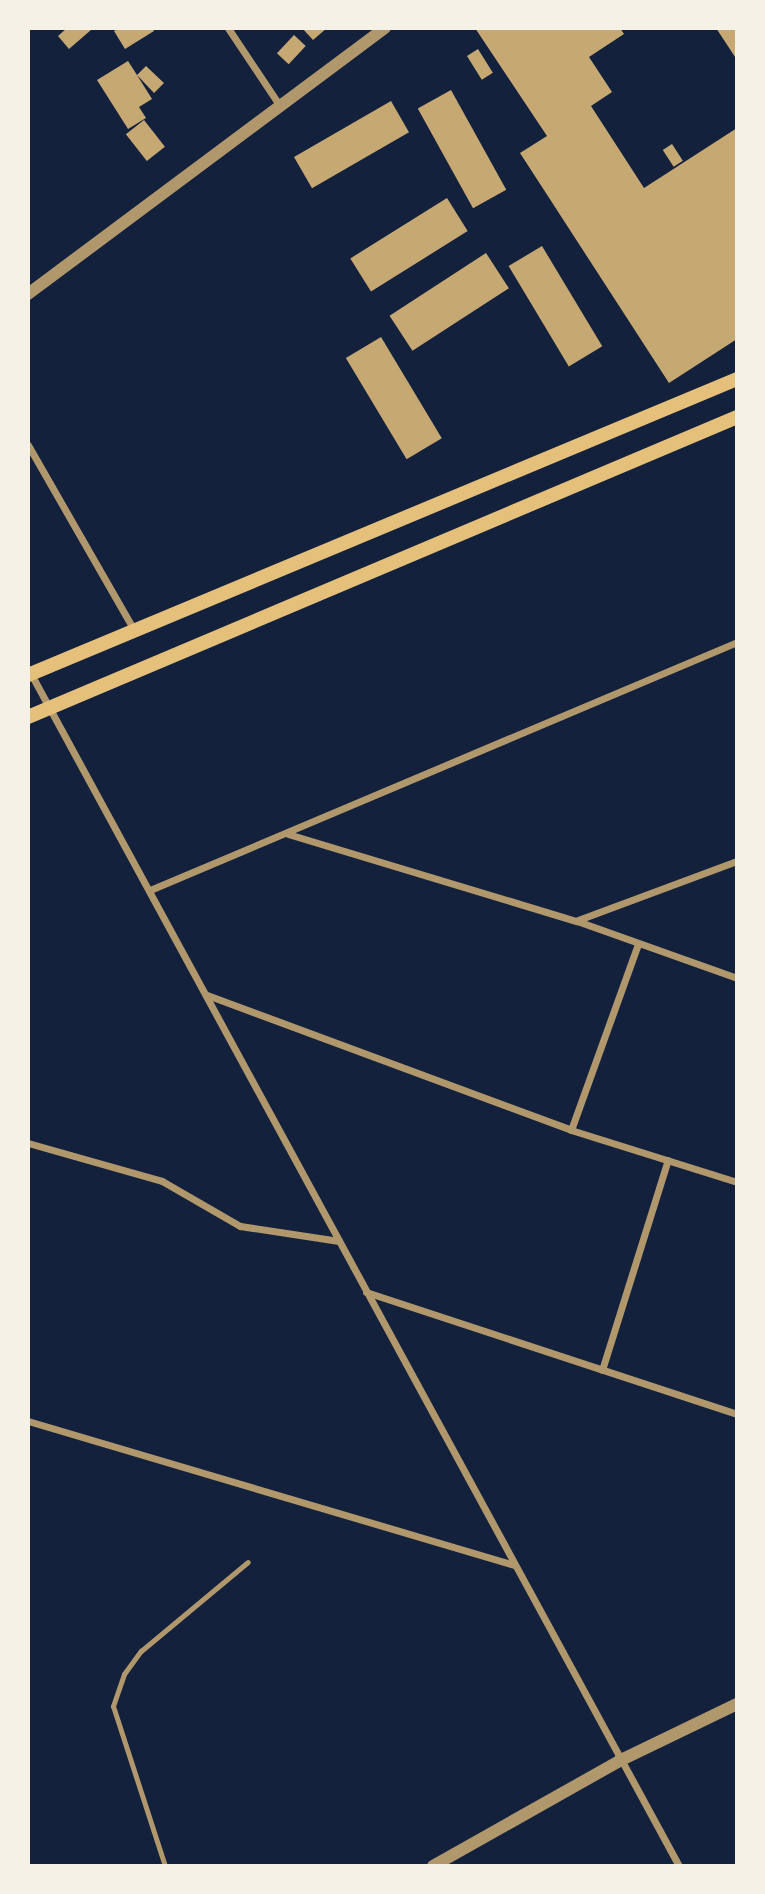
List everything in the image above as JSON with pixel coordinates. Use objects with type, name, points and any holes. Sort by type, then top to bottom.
[{"type":"main road","points":[[29,672],[135,631],[737,379]]},
{"type":"main road","points":[[28,717],[737,417]]},
{"type":"street","points":[[228,28],[280,106]]},
{"type":"street","points":[[28,294],[385,28]]},
{"type":"street","points":[[28,445],[135,631]]},
{"type":"street","points":[[150,890],[288,834],[737,642]]},
{"type":"street","points":[[29,672],[150,890],[619,1761],[679,1866]]},
{"type":"street","points":[[288,834],[577,920],[737,978]]},
{"type":"street","points":[[577,920],[737,861]]},
{"type":"street","points":[[571,1130],[638,944]]},
{"type":"street","points":[[206,994],[571,1130],[737,1182]]},
{"type":"street","points":[[28,1143],[162,1181],[240,1226],[339,1241]]},
{"type":"street","points":[[602,1370],[668,1160]]},
{"type":"street","points":[[366,1292],[737,1414]]},
{"type":"street","points":[[28,1421],[514,1565]]},
{"type":"street","points":[[435,1866],[619,1761],[737,1704]]},
{"type":"lane","points":[[165,1866],[113,1706],[124,1674],[141,1651],[248,1562]]},
{"type":"building","points":[[67,28],[91,30],[69,49],[58,36]]},
{"type":"building","points":[[119,28],[153,28],[154,31],[125,49],[114,31]]},
{"type":"building","points":[[302,28],[327,28],[313,40]]},
{"type":"building","points":[[475,28],[620,28],[624,34],[589,57],[612,92],[591,106],[644,188],[737,128],[737,339],[669,383],[520,153],[547,136]]},
{"type":"building","points":[[716,28],[737,28],[737,60]]},
{"type":"building","points":[[294,35],[306,46],[289,64],[277,53]]},
{"type":"building","points":[[478,49],[493,73],[482,80],[467,56]]},
{"type":"building","points":[[128,61],[152,99],[139,107],[146,118],[128,129],[97,80]]},
{"type":"building","points":[[146,66],[164,83],[154,93],[137,75]]},
{"type":"building","points":[[451,90],[506,190],[473,208],[418,108]]},
{"type":"building","points":[[391,101],[409,132],[312,188],[294,157]]},
{"type":"building","points":[[144,120],[165,147],[147,161],[126,134]]},
{"type":"building","points":[[672,144],[683,161],[674,167],[663,150]]},
{"type":"building","points":[[447,198],[468,231],[371,291],[350,258]]},
{"type":"building","points":[[542,246],[602,346],[569,366],[509,266]]},
{"type":"building","points":[[486,253],[509,288],[412,351],[390,316]]},
{"type":"building","points":[[381,337],[442,438],[407,459],[346,358]]}]
